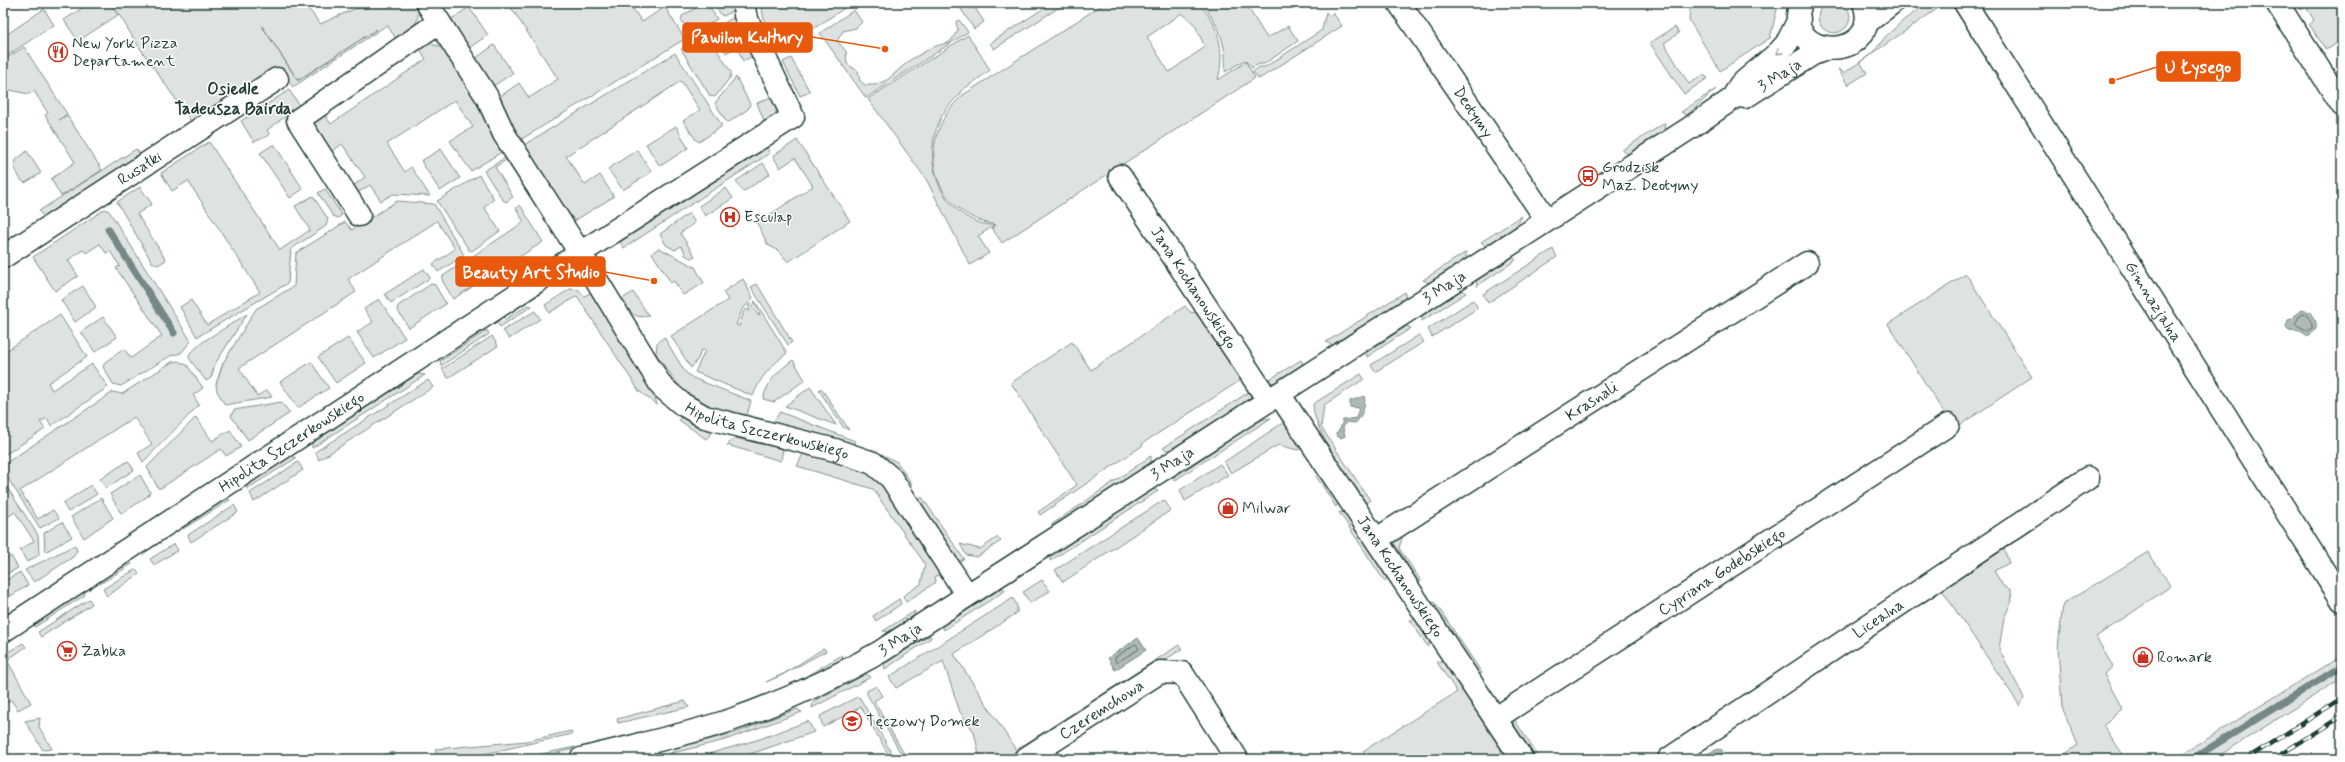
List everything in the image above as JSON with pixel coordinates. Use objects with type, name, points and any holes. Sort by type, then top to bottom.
[{"type":"street","points":[[427,3],[487,97],[504,134],[580,253]]},
{"type":"street","name":"Hipolita Szczerkowskiego","points":[[3,631],[580,253],[793,118],[745,15],[744,3]]},
{"type":"street","name":"Deotymy","points":[[1399,3],[1547,220]]},
{"type":"street","points":[[1865,13],[1892,3]]},
{"type":"street","name":"Gimnazjalna","points":[[1965,3],[2342,600]]},
{"type":"street","points":[[2277,3],[2342,106]]},
{"type":"street","points":[[1798,9],[1801,28],[1808,39],[1826,49]]},
{"type":"street","name":"3 Maja","points":[[1732,99],[1740,85],[1782,48],[1798,9]]},
{"type":"street","name":"3 Maja","points":[[581,759],[641,751],[730,720],[800,693],[846,672],[880,652],[1732,99],[1746,97],[1813,54],[1826,49],[1837,49],[1848,46],[1857,40],[1865,13]]},
{"type":"street","points":[[359,215],[298,120],[439,22]]},
{"type":"street","name":"Rusałki","points":[[3,257],[277,79]]},
{"type":"street","name":"Jana Kochanowskiego","points":[[1120,176],[1274,397],[1377,539],[1522,759]]},
{"type":"street","name":"Hipolita Szczerkowskiego","points":[[580,253],[662,387],[682,404],[705,417],[835,450],[873,463],[891,478],[968,595]]},
{"type":"street","name":"Krasnali","points":[[1377,539],[1807,264]]},
{"type":"street","name":"Cypriana Godebskiego","points":[[1496,718],[1948,425]]},
{"type":"street","name":"Licealna","points":[[1669,759],[2088,478]]},
{"type":"street","name":"Czeremchowa","points":[[1025,759],[1160,672],[1182,673],[1237,759]]},
{"type":"shaded area","points":[[1834,1],[1843,4],[1847,8],[1850,17],[1847,26],[1843,30],[1834,33],[1825,30],[1821,26],[1818,17],[1821,8],[1825,4]]},
{"type":"shaded area","points":[[90,3],[110,3],[118,15],[78,41],[64,20]]},
{"type":"shaded area","points":[[112,3],[287,3],[291,7],[309,9],[320,24],[354,9],[366,8],[375,3],[415,3],[418,15],[415,25],[397,40],[387,25],[293,87],[280,71],[193,124],[137,44]],"holes":[[[262,26],[298,80],[377,29],[298,81]]]},
{"type":"shaded area","points":[[508,3],[545,3],[548,8],[546,3],[629,3],[642,22],[665,7],[684,38],[517,142],[495,100],[519,83],[529,98],[558,79]]},
{"type":"shaded area","points":[[704,3],[708,4],[717,19],[691,35],[681,20],[682,16]]},
{"type":"shaded area","points":[[714,3],[738,3],[739,7],[724,16],[721,15]]},
{"type":"shaded area","points":[[764,3],[848,3],[849,5],[813,29],[808,21],[798,28],[803,35],[778,52],[764,20],[762,8]]},
{"type":"shaded area","points":[[957,3],[972,3],[984,22],[974,29]]},
{"type":"shaded area","points":[[1052,3],[1066,3],[994,49],[990,43]]},
{"type":"shaded area","points":[[1105,3],[1197,3],[1211,20],[1219,38],[1221,59],[1218,80],[1246,62],[1255,78],[1002,243],[992,228],[996,225],[973,218],[956,206],[943,190],[936,172],[934,152],[938,132],[947,113],[963,95]],"holes":[[[1182,13],[1195,25],[1205,47],[1169,72],[1147,37]]]},
{"type":"shaded area","points":[[1201,3],[1245,3],[1267,38],[1288,26],[1298,41],[1264,64],[1259,64],[1252,68],[1245,60],[1225,72],[1225,53],[1220,35],[1213,18]]},
{"type":"shaded area","points":[[1697,3],[1773,3],[1777,9],[1770,38],[1720,71],[1689,20],[1690,10]]},
{"type":"shaded area","points":[[1928,3],[1947,3],[1948,5],[1940,7],[1860,62],[1867,73],[1848,85],[1838,69],[1844,73],[1874,52],[1885,37],[1905,19]]},
{"type":"shaded area","points":[[2296,3],[2342,3],[2342,39],[2326,50],[2309,24],[2314,20],[2306,7],[2300,10]]},
{"type":"shaded area","points":[[469,7],[488,35],[466,50],[447,22]]},
{"type":"shaded area","points":[[44,9],[54,25],[3,58],[3,37]]},
{"type":"shaded area","points":[[854,10],[862,22],[856,28],[843,31],[837,41],[846,51],[847,64],[858,71],[860,81],[865,85],[875,85],[887,80],[910,60],[933,47],[950,42],[958,30],[956,22],[959,20],[968,32],[866,98],[820,33]]},
{"type":"shaded area","points":[[1326,12],[1329,16],[1333,13],[1342,26],[1259,79],[1253,72],[1259,67],[1265,67],[1322,30]]},
{"type":"shaded area","points":[[736,16],[753,56],[743,61],[737,47],[726,53],[712,30]]},
{"type":"shaded area","points":[[1675,27],[1679,33],[1664,43],[1689,84],[1703,75],[1708,78],[1684,94],[1650,43]]},
{"type":"shaded area","points":[[707,34],[731,72],[731,76],[715,97],[710,96],[681,49]]},
{"type":"shaded area","points":[[968,35],[990,70],[960,92],[961,94],[949,106],[940,121],[934,137],[932,154],[934,170],[940,186],[949,201],[968,218],[986,225],[995,225],[978,236],[989,253],[970,265],[926,179],[868,99]]},
{"type":"shaded area","points":[[424,43],[440,46],[453,60],[505,150],[471,171],[450,141],[473,127],[455,100],[387,144],[405,172],[411,167],[430,196],[393,194],[381,201],[370,185],[357,193],[353,186],[365,177],[342,144],[331,152],[313,127],[314,121],[322,111],[331,124],[426,59],[417,44]]},
{"type":"shaded area","points":[[494,45],[513,73],[490,88],[472,61]]},
{"type":"shaded area","points":[[24,47],[67,114],[59,120],[67,115],[102,170],[61,196],[51,179],[75,162],[45,115],[48,113],[34,91],[29,94],[5,89],[3,86],[3,60]]},
{"type":"shaded area","points":[[675,53],[721,124],[721,127],[699,142],[696,140],[683,121],[700,110],[681,81],[566,156],[585,185],[600,175],[613,195],[613,197],[571,223],[522,146]]},
{"type":"shaded area","points":[[791,58],[810,92],[800,96],[783,62]]},
{"type":"shaded area","points":[[736,77],[750,104],[748,109],[729,122],[726,121],[715,103]]},
{"type":"shaded area","points":[[1716,89],[1687,115],[1681,112]]},
{"type":"shaded area","points":[[289,90],[300,106],[267,130],[270,135],[254,142],[241,121]]},
{"type":"shaded area","points":[[773,96],[776,105],[776,112],[773,119],[766,126],[757,103]]},
{"type":"shaded area","points":[[1665,123],[1664,131],[1628,154],[1622,150]]},
{"type":"shaded area","points":[[676,126],[688,148],[662,165],[659,165],[646,144]]},
{"type":"shaded area","points":[[797,140],[850,221],[788,262],[779,251],[768,245],[757,223],[813,186],[795,158],[780,168],[773,156]]},
{"type":"shaded area","points":[[209,142],[280,250],[310,230],[295,206],[313,196],[328,219],[326,226],[291,249],[288,283],[197,337],[180,307],[191,300],[207,325],[260,292],[188,181],[172,191],[161,173]]},
{"type":"shaded area","points":[[274,144],[303,189],[290,198],[260,153]]},
{"type":"shaded area","points":[[766,147],[770,153],[624,248],[620,242]]},
{"type":"shaded area","points":[[136,149],[142,157],[46,220],[39,211]]},
{"type":"shaded area","points":[[441,149],[460,178],[440,191],[421,161]]},
{"type":"shaded area","points":[[637,150],[651,170],[650,173],[623,190],[608,169]]},
{"type":"shaded area","points":[[27,151],[41,173],[25,183],[21,180],[14,167],[16,160]]},
{"type":"shaded area","points":[[509,155],[511,157],[495,167],[513,197],[506,202],[503,200],[484,171]]},
{"type":"shaded area","points":[[763,163],[770,174],[743,192],[736,181]]},
{"type":"shaded area","points":[[479,175],[494,199],[484,207],[500,231],[472,251],[469,250],[437,201]]},
{"type":"shaded area","points":[[140,187],[152,204],[137,214],[166,260],[158,265],[152,262],[117,202]]},
{"type":"shaded area","points":[[726,188],[733,198],[705,216],[699,206]]},
{"type":"shaded area","points":[[325,189],[342,215],[338,218],[333,216],[318,193]]},
{"type":"shaded area","points":[[397,201],[434,204],[463,253],[463,256],[438,272],[433,264],[455,249],[437,221],[348,279],[356,292],[239,368],[257,396],[267,390],[272,397],[225,405],[217,391],[216,384],[223,363],[256,309],[294,286],[296,253],[345,222],[352,230]]},
{"type":"shaded area","points":[[520,205],[543,242],[453,299],[442,280],[443,276],[524,222],[516,208]]},
{"type":"shaded area","points":[[105,209],[109,211],[191,341],[181,353],[170,356],[121,386],[113,384],[103,367],[105,362],[124,349],[131,358],[162,336],[116,268],[120,266],[110,251],[106,253],[100,244],[86,253],[83,250],[68,260],[78,276],[55,291],[33,257]]},
{"type":"shaded area","points":[[689,213],[695,223],[680,233],[695,256],[691,258],[685,255],[681,246],[675,250],[666,245],[660,234]]},
{"type":"shaded area","points":[[1522,216],[1516,226],[1502,237],[1486,246],[1481,242]]},
{"type":"shaded area","points":[[659,248],[695,267],[704,283],[683,295],[674,281],[671,283],[652,253]]},
{"type":"shaded area","points":[[1553,249],[1557,257],[1488,303],[1483,294]]},
{"type":"shaded area","points":[[1466,252],[1466,259],[1429,283],[1423,280]]},
{"type":"shaded area","points":[[1513,257],[1516,260],[1477,286],[1476,281]]},
{"type":"shaded area","points":[[424,269],[430,278],[391,303],[385,294]]},
{"type":"shaded area","points":[[1966,274],[2032,377],[1954,429],[1888,324]]},
{"type":"shaded area","points":[[743,279],[753,298],[742,310],[736,325],[739,326],[744,311],[746,309],[749,311],[750,309],[748,306],[751,303],[758,315],[760,314],[754,302],[755,301],[787,353],[767,372],[759,383],[753,396],[695,372],[705,351],[701,350],[698,359],[691,368],[671,336],[728,300],[723,292]]},
{"type":"shaded area","points":[[431,284],[435,285],[446,304],[409,328],[397,309],[398,306]]},
{"type":"shaded area","points":[[757,284],[792,342],[788,345],[751,287]]},
{"type":"shaded area","points":[[83,286],[96,307],[75,322],[61,300]]},
{"type":"shaded area","points":[[570,289],[579,290],[584,296],[594,291],[652,384],[657,405],[639,391],[577,296],[549,313],[545,305]]},
{"type":"shaded area","points":[[1462,290],[1466,293],[1422,321],[1422,316]]},
{"type":"shaded area","points":[[633,292],[649,316],[644,317],[632,314],[627,308],[622,299]]},
{"type":"shaded area","points":[[1405,292],[1405,299],[1332,345],[1326,342]]},
{"type":"shaded area","points":[[379,299],[405,338],[374,358],[357,332],[373,322],[364,309]]},
{"type":"shaded area","points":[[1473,300],[1478,308],[1432,337],[1428,329]]},
{"type":"shaded area","points":[[528,305],[532,306],[500,327],[498,324]]},
{"type":"shaded area","points":[[1185,306],[1190,312],[1198,313],[1241,380],[1143,443],[1142,446],[1040,515],[1038,512],[1077,485],[1011,383],[1072,342],[1091,370]]},
{"type":"shaded area","points":[[535,311],[540,319],[509,339],[503,330]]},
{"type":"shaded area","points":[[247,314],[215,364],[211,378],[206,381],[189,358],[190,353],[204,341]]},
{"type":"shaded area","points":[[60,315],[87,357],[48,383],[52,390],[92,364],[108,387],[51,426],[47,418],[40,422],[45,429],[3,456],[3,353]]},
{"type":"shaded area","points":[[103,317],[117,337],[95,352],[81,332]]},
{"type":"shaded area","points":[[1407,326],[1411,328],[1367,357],[1366,353]]},
{"type":"shaded area","points":[[487,330],[489,334],[441,366],[440,361]]},
{"type":"shaded area","points":[[1419,335],[1424,342],[1375,372],[1371,365]]},
{"type":"shaded area","points":[[492,336],[498,346],[448,378],[442,369]]},
{"type":"shaded area","points":[[664,337],[685,372],[693,378],[751,401],[746,419],[718,411],[685,394],[656,354],[657,343]]},
{"type":"shaded area","points":[[348,338],[366,363],[336,383],[318,357]]},
{"type":"shaded area","points":[[793,360],[805,380],[774,402],[763,399],[765,392],[774,376]]},
{"type":"shaded area","points":[[1301,360],[1303,364],[1274,383],[1269,382],[1270,379]]},
{"type":"shaded area","points":[[178,361],[187,365],[203,388],[193,395],[199,405],[143,462],[138,453],[152,444],[134,417],[20,491],[38,519],[53,510],[59,518],[40,528],[3,471],[3,465],[113,392],[122,394],[172,362]]},
{"type":"shaded area","points":[[311,362],[329,388],[298,408],[280,382]]},
{"type":"shaded area","points":[[418,374],[425,375],[312,448],[312,443]]},
{"type":"shaded area","points":[[1361,374],[1364,379],[1324,405],[1321,427],[1370,500],[1366,503],[1334,455],[1319,428],[1313,404]]},
{"type":"shaded area","points":[[428,380],[433,387],[319,460],[315,452]]},
{"type":"shaded area","points":[[810,387],[836,425],[785,406]]},
{"type":"shaded area","points":[[821,388],[849,430],[843,427],[819,390]]},
{"type":"shaded area","points":[[1252,390],[1250,399],[1168,451],[1163,448]]},
{"type":"shaded area","points":[[281,402],[290,413],[248,440],[231,416],[234,410]]},
{"type":"shaded area","points":[[780,412],[855,441],[854,447],[771,425]]},
{"type":"shaded area","points":[[196,417],[212,441],[230,430],[241,447],[226,456],[221,449],[161,488],[158,488],[147,467]]},
{"type":"shaded area","points":[[681,417],[712,433],[706,439],[679,420]]},
{"type":"shaded area","points":[[1271,418],[1174,481],[1174,477],[1256,423],[1264,419]]},
{"type":"shaded area","points":[[1284,422],[1303,448],[1298,450],[1278,445],[1231,473],[1224,462]]},
{"type":"shaded area","points":[[735,438],[783,449],[781,461],[727,445]]},
{"type":"shaded area","points":[[871,449],[897,462],[912,484],[909,487],[870,451]]},
{"type":"shaded area","points":[[803,454],[853,465],[867,471],[877,479],[896,502],[936,568],[939,575],[935,576],[936,582],[906,602],[903,596],[921,584],[925,564],[873,489],[797,466]]},
{"type":"shaded area","points":[[291,456],[296,458],[247,489],[247,485]]},
{"type":"shaded area","points":[[1151,456],[1151,463],[1054,525],[1051,525]]},
{"type":"shaded area","points":[[128,461],[134,470],[106,488],[100,479]]},
{"type":"shaded area","points":[[298,462],[303,470],[254,502],[250,493]]},
{"type":"shaded area","points":[[1220,464],[1228,475],[1185,501],[1180,490]]},
{"type":"shaded area","points":[[1319,474],[1339,502],[1336,507],[1316,476]]},
{"type":"shaded area","points":[[140,475],[150,492],[148,496],[123,513],[120,512],[110,494]]},
{"type":"shaded area","points":[[3,481],[38,535],[39,555],[27,562],[20,550],[34,541],[15,512],[3,520]]},
{"type":"shaded area","points":[[91,485],[97,494],[68,512],[63,503]]},
{"type":"shaded area","points":[[1154,489],[1158,491],[1050,561],[1050,556]]},
{"type":"shaded area","points":[[922,497],[964,559],[958,562],[917,502]]},
{"type":"shaded area","points":[[101,498],[113,518],[84,538],[71,517]]},
{"type":"shaded area","points":[[226,498],[230,500],[183,529],[183,526]]},
{"type":"shaded area","points":[[1164,500],[1171,510],[1063,582],[1055,570]]},
{"type":"shaded area","points":[[234,505],[238,512],[191,542],[188,535]]},
{"type":"shaded area","points":[[1339,512],[1346,513],[1387,576],[1385,582]]},
{"type":"shaded area","points":[[62,522],[72,537],[45,552],[44,533]]},
{"type":"shaded area","points":[[1404,532],[1399,548],[1421,581],[1419,583],[1392,540]]},
{"type":"shaded area","points":[[998,537],[1001,541],[977,557],[966,555],[960,544],[980,549]]},
{"type":"shaded area","points":[[174,544],[178,550],[154,565],[150,559]]},
{"type":"shaded area","points":[[75,545],[77,551],[73,557],[34,582],[25,570]]},
{"type":"shaded area","points":[[2004,549],[2009,563],[1994,571],[2003,586],[2011,590],[2012,601],[2004,618],[1999,649],[2024,698],[2020,706],[1942,590]]},
{"type":"shaded area","points":[[2148,552],[2171,586],[2096,637],[2113,667],[2104,674],[2122,709],[2103,725],[2126,759],[2058,759],[2078,745],[2062,707],[2058,648],[2063,604]]},
{"type":"shaded area","points":[[11,556],[18,568],[3,576],[3,561]]},
{"type":"shaded area","points":[[128,562],[132,564],[100,584],[101,580]]},
{"type":"shaded area","points":[[136,569],[139,574],[107,596],[103,589]]},
{"type":"shaded area","points":[[20,572],[28,585],[3,601],[3,582]]},
{"type":"shaded area","points":[[1042,580],[1050,591],[1030,603],[1023,592]]},
{"type":"shaded area","points":[[1002,588],[1006,590],[944,630],[942,626]]},
{"type":"shaded area","points":[[79,593],[84,593],[85,595],[35,627],[34,624]]},
{"type":"shaded area","points":[[1013,598],[1017,606],[1017,613],[954,654],[1016,750],[1179,645],[1182,649],[1010,759],[980,759],[974,732],[960,712],[943,661],[896,688],[889,677]]},
{"type":"shaded area","points":[[89,599],[92,604],[41,637],[38,632]]},
{"type":"shaded area","points":[[899,599],[901,604],[876,621],[873,616]]},
{"type":"shaded area","points":[[1434,602],[1482,673],[1480,675],[1432,603]]},
{"type":"shaded area","points":[[915,611],[914,616],[888,632],[883,631]]},
{"type":"shaded area","points":[[1415,619],[1430,641],[1428,647],[1410,620]]},
{"type":"shaded area","points":[[1655,626],[1514,719],[1540,759],[1536,759],[1511,720]]},
{"type":"shaded area","points":[[930,635],[931,638],[885,669],[884,664]]},
{"type":"shaded area","points":[[23,643],[26,647],[7,660],[31,703],[18,710],[11,700],[3,705],[3,655]]},
{"type":"shaded area","points":[[824,648],[826,651],[780,676],[766,682],[785,673]]},
{"type":"shaded area","points":[[842,655],[843,659],[784,689]]},
{"type":"shaded area","points":[[2342,655],[2342,678],[2214,759],[2175,759]]},
{"type":"shaded area","points":[[1436,661],[1443,661],[1501,749],[1501,759],[1368,759],[1363,751],[1457,692]]},
{"type":"shaded area","points":[[866,674],[871,677],[812,708],[813,702]]},
{"type":"shaded area","points":[[876,686],[882,696],[874,701],[907,759],[904,759],[867,694],[867,691]]},
{"type":"shaded area","points":[[857,697],[860,698],[895,759],[891,759],[861,707],[823,727],[820,716]]},
{"type":"shaded area","points":[[685,701],[689,707],[618,723],[617,719]]},
{"type":"shaded area","points":[[797,709],[802,712],[725,740],[669,754],[680,747],[735,733]]},
{"type":"shaded area","points":[[40,718],[39,727],[52,749],[43,750],[25,721]]},
{"type":"shaded area","points":[[808,721],[814,732],[736,759],[691,759],[760,739]]},
{"type":"shaded area","points":[[571,731],[572,734],[462,759],[438,759],[435,749],[527,741]]},
{"type":"shaded area","points":[[575,747],[534,759],[517,759]]},
{"type":"shaded area","points":[[394,752],[396,759],[364,759]]},
{"type":"water","points":[[2301,310],[2310,312],[2316,322],[2316,329],[2308,336],[2300,331],[2289,330],[2286,327],[2288,320],[2294,318],[2295,315]]},
{"type":"water","points":[[1364,396],[1364,406],[1357,421],[1355,423],[1346,422],[1343,428],[1345,436],[1341,438],[1337,436],[1336,433],[1340,429],[1343,420],[1356,418],[1359,408],[1350,407],[1350,401]]},
{"type":"water","points":[[1138,638],[1146,650],[1115,670],[1108,658]]},
{"type":"water","points":[[1718,749],[1722,750],[1723,759],[1704,759],[1704,755]]},
{"type":"waterway","points":[[108,229],[174,333]]},
{"type":"waterway","points":[[2192,759],[2342,666]]},
{"type":"railway","points":[[2246,759],[2342,698]]},
{"type":"railway","points":[[2273,759],[2342,716]]},
{"type":"place","name":"Pawilon Kultury","points":[[885,49]]},
{"type":"place","name":"New York Pizza Departament","points":[[58,52]]},
{"type":"place","name":"U Łysego","points":[[2112,81]]},
{"type":"place","name":"Grodzisk Maz. Deotymy","points":[[1588,176]]},
{"type":"place","name":"Esculap","points":[[730,217]]},
{"type":"place","name":"Beauty Art Studio","points":[[654,281]]},
{"type":"place","name":"Milwar","points":[[1228,508]]},
{"type":"place","name":"Żabka","points":[[67,651]]},
{"type":"place","name":"Romark","points":[[2143,657]]},
{"type":"place","name":"Tęczowy Domek","points":[[852,721]]},
{"type":"district","name":"Osiedle Tadeusza Bairda","points":[[233,99]]}]
